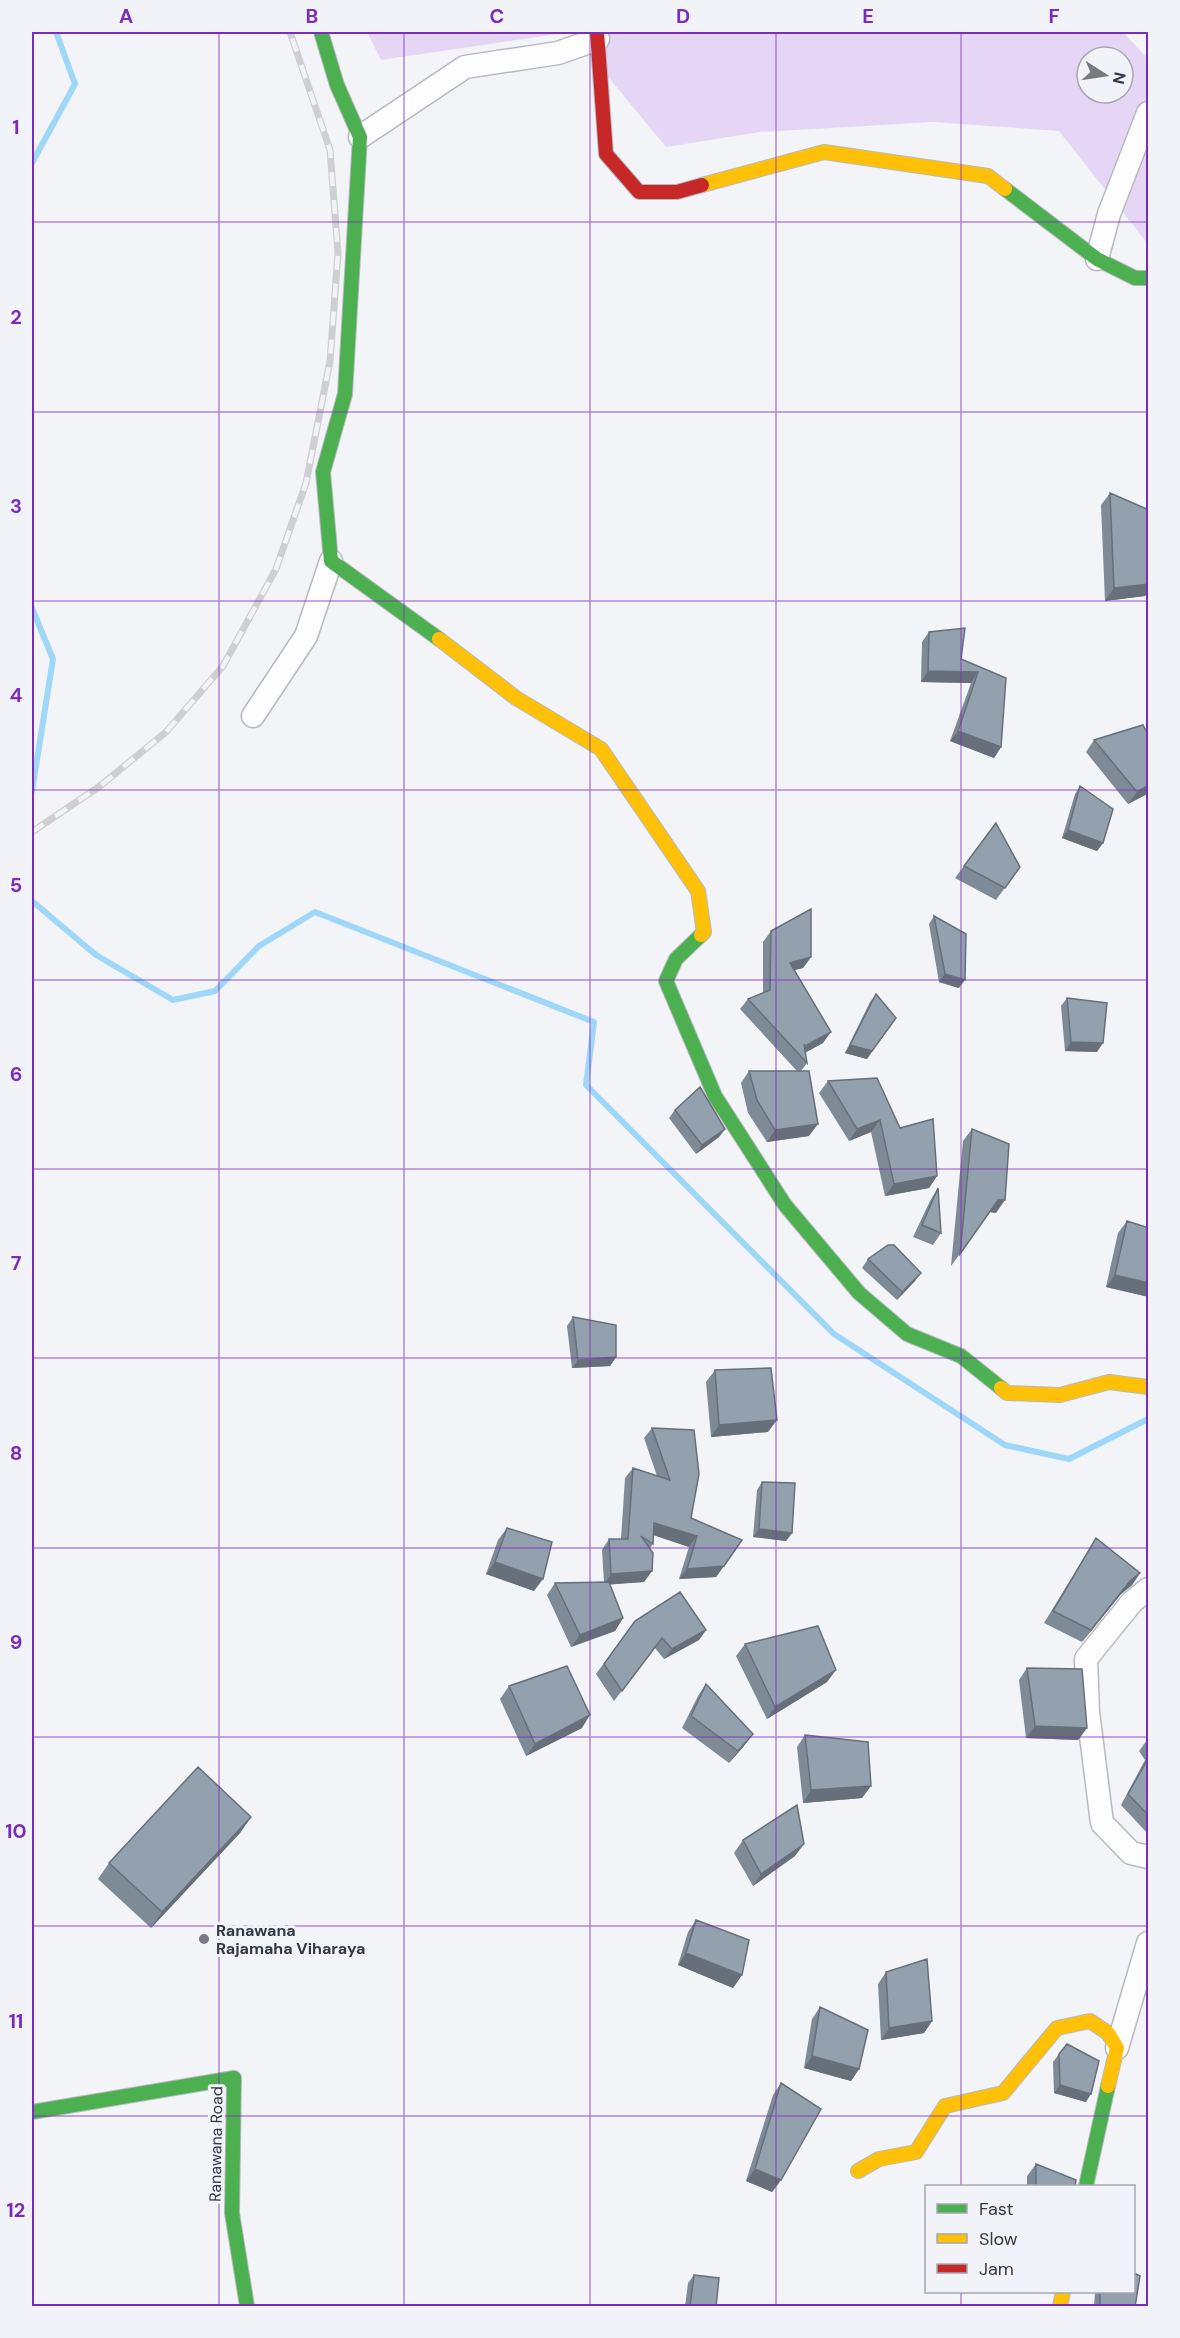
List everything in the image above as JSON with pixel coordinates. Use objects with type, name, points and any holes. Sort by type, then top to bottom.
[{"type":"street","points":[[253,716],[306,636],[331,561],[323,472],[345,394],[360,137],[337,85],[321,32]]},
{"type":"street","points":[[360,137],[465,67],[558,53],[598,35],[606,154],[639,192],[678,192],[824,152],[988,176],[1097,259],[1135,278],[1149,278]]},
{"type":"street","points":[[1097,259],[1109,214],[1149,113]]},
{"type":"street","points":[[331,561],[447,644],[516,698],[601,749],[698,891],[704,932],[676,959],[666,981],[715,1096],[785,1205],[859,1293],[907,1334],[961,1356],[1006,1393],[1060,1395],[1109,1382],[1149,1387]]},
{"type":"street","points":[[1149,1589],[1132,1602],[1086,1659],[1088,1712],[1102,1823],[1131,1853],[1149,1857]]},
{"type":"street","points":[[1086,2185],[1117,2048],[1149,1943]]},
{"type":"street","points":[[858,2171],[879,2159],[916,2152],[945,2106],[1003,2093],[1057,2028],[1090,2021],[1108,2032],[1117,2048]]},
{"type":"street","name":"Ranawana Road","points":[[32,2112],[234,2078],[232,2212],[247,2307]]},
{"type":"shaded area","points":[[367,32],[571,32],[381,60]]},
{"type":"shaded area","points":[[571,32],[1123,32],[1148,59],[1148,244],[1059,131],[933,122],[760,132],[666,147]]},
{"type":"building","points":[[1110,493],[1149,510],[1149,584],[1114,588]]},
{"type":"building","points":[[965,628],[961,659],[1006,678],[1001,747],[958,731],[978,672],[928,671],[929,632]]},
{"type":"building","points":[[1143,725],[1149,736],[1149,785],[1137,792],[1094,740]]},
{"type":"building","points":[[1080,786],[1113,809],[1103,843],[1068,830]]},
{"type":"building","points":[[996,823],[1020,867],[1005,888],[964,866]]},
{"type":"building","points":[[811,909],[811,957],[790,963],[831,1032],[805,1046],[804,1044],[807,1063],[748,999],[770,990],[771,931]]},
{"type":"building","points":[[934,916],[966,934],[965,980],[945,974]]},
{"type":"building","points":[[876,994],[896,1018],[872,1051],[850,1045]]},
{"type":"building","points":[[1067,998],[1107,1003],[1103,1043],[1071,1042]]},
{"type":"building","points":[[749,1071],[809,1071],[818,1124],[775,1130],[757,1100]]},
{"type":"building","points":[[877,1078],[900,1128],[933,1119],[937,1176],[894,1184],[880,1120],[857,1129],[828,1081]]},
{"type":"building","points":[[700,1087],[725,1129],[702,1145],[675,1110]]},
{"type":"building","points":[[972,1129],[1009,1144],[1005,1200],[998,1200],[960,1254]]},
{"type":"building","points":[[938,1188],[941,1233],[922,1225]]},
{"type":"building","points":[[1127,1221],[1149,1228],[1149,1283],[1115,1275]]},
{"type":"building","points":[[888,1245],[894,1245],[921,1273],[902,1292],[868,1259]]},
{"type":"building","points":[[573,1317],[616,1325],[616,1357],[578,1360]]},
{"type":"building","points":[[771,1368],[777,1420],[719,1425],[715,1370]]},
{"type":"building","points":[[652,1428],[694,1430],[699,1474],[691,1518],[742,1540],[724,1566],[687,1569],[697,1536],[654,1523],[653,1544],[641,1536],[653,1553],[652,1571],[611,1574],[609,1539],[628,1539],[633,1468],[670,1480]]},
{"type":"building","points":[[762,1482],[795,1483],[792,1533],[759,1529]]},
{"type":"building","points":[[507,1528],[552,1542],[543,1579],[495,1562]]},
{"type":"building","points":[[1096,1538],[1140,1573],[1130,1581],[1091,1630],[1053,1611]]},
{"type":"building","points":[[609,1582],[623,1618],[580,1635],[555,1583]]},
{"type":"building","points":[[680,1592],[706,1630],[672,1649],[662,1638],[622,1691],[604,1664],[635,1621]]},
{"type":"building","points":[[818,1626],[836,1670],[775,1707],[745,1644]]},
{"type":"building","points":[[567,1666],[590,1715],[535,1744],[509,1686]]},
{"type":"building","points":[[1027,1668],[1082,1669],[1087,1728],[1035,1726]]},
{"type":"building","points":[[706,1684],[753,1734],[738,1751],[691,1716]]},
{"type":"building","points":[[805,1735],[868,1742],[871,1786],[811,1790]]},
{"type":"building","points":[[1149,1757],[1149,1816],[1128,1794]]},
{"type":"building","name":"Ranawana Rajamaha Viharaya","points":[[198,1767],[251,1817],[162,1912],[109,1863]]},
{"type":"building","points":[[797,1805],[804,1844],[761,1874],[743,1840]]},
{"type":"building","points":[[696,1920],[749,1940],[742,1975],[686,1953]]},
{"type":"building","points":[[927,1959],[932,2021],[889,2028],[886,1972]]},
{"type":"building","points":[[820,2007],[868,2030],[859,2069],[812,2056]]},
{"type":"building","points":[[1067,2044],[1099,2061],[1091,2094],[1060,2085],[1059,2054]]},
{"type":"building","points":[[781,2083],[821,2109],[781,2180],[755,2169]]},
{"type":"building","points":[[1036,2164],[1076,2180],[1075,2185],[1036,2185]]},
{"type":"building","points":[[1135,2274],[1140,2276],[1135,2307],[1100,2307],[1100,2293],[1135,2293]]},
{"type":"building","points":[[694,2275],[719,2278],[716,2307],[690,2307]]},
{"type":"waterway","points":[[32,163],[75,84],[56,32]]},
{"type":"waterway","points":[[32,608],[53,659],[32,791]]},
{"type":"waterway","points":[[32,901],[96,955],[173,1000],[215,991],[259,946],[315,912],[594,1022],[586,1085],[834,1334],[1005,1445],[1069,1459],[1148,1419]]},
{"type":"railway","points":[[32,832],[100,786],[166,732],[223,666],[276,569],[306,483],[330,361],[338,253],[330,150],[290,32]]},
{"type":"traffic: fast","points":[[321,32],[337,85],[360,137],[345,394],[323,472],[331,561],[439,639]]},
{"type":"traffic: fast","points":[[1005,189],[1097,259],[1135,278],[1148,278]]},
{"type":"traffic: fast","points":[[701,935],[676,959],[666,981],[715,1096],[785,1205],[859,1293],[907,1334],[961,1356],[1001,1388]]},
{"type":"traffic: fast","points":[[32,2112],[234,2078],[232,2213],[247,2306]]},
{"type":"traffic: fast","points":[[1086,2185],[1108,2086]]},
{"type":"traffic: slow","points":[[702,185],[824,152],[988,176],[1005,189]]},
{"type":"traffic: slow","points":[[439,639],[516,698],[601,749],[698,891],[704,932],[701,935]]},
{"type":"traffic: slow","points":[[1001,1388],[1007,1393],[1060,1395],[1109,1382],[1148,1387]]},
{"type":"traffic: slow","points":[[858,2171],[879,2159],[916,2152],[945,2106],[1003,2093],[1057,2028],[1090,2021],[1108,2033],[1117,2048],[1108,2086]]},
{"type":"traffic: slow","points":[[1060,2306],[1063,2293]]},
{"type":"traffic: jam","points":[[597,32],[606,154],[639,192],[677,192],[702,185]]},
{"type":"place","name":"Ranawana Rajamaha Viharaya","points":[[204,1939]]}]
